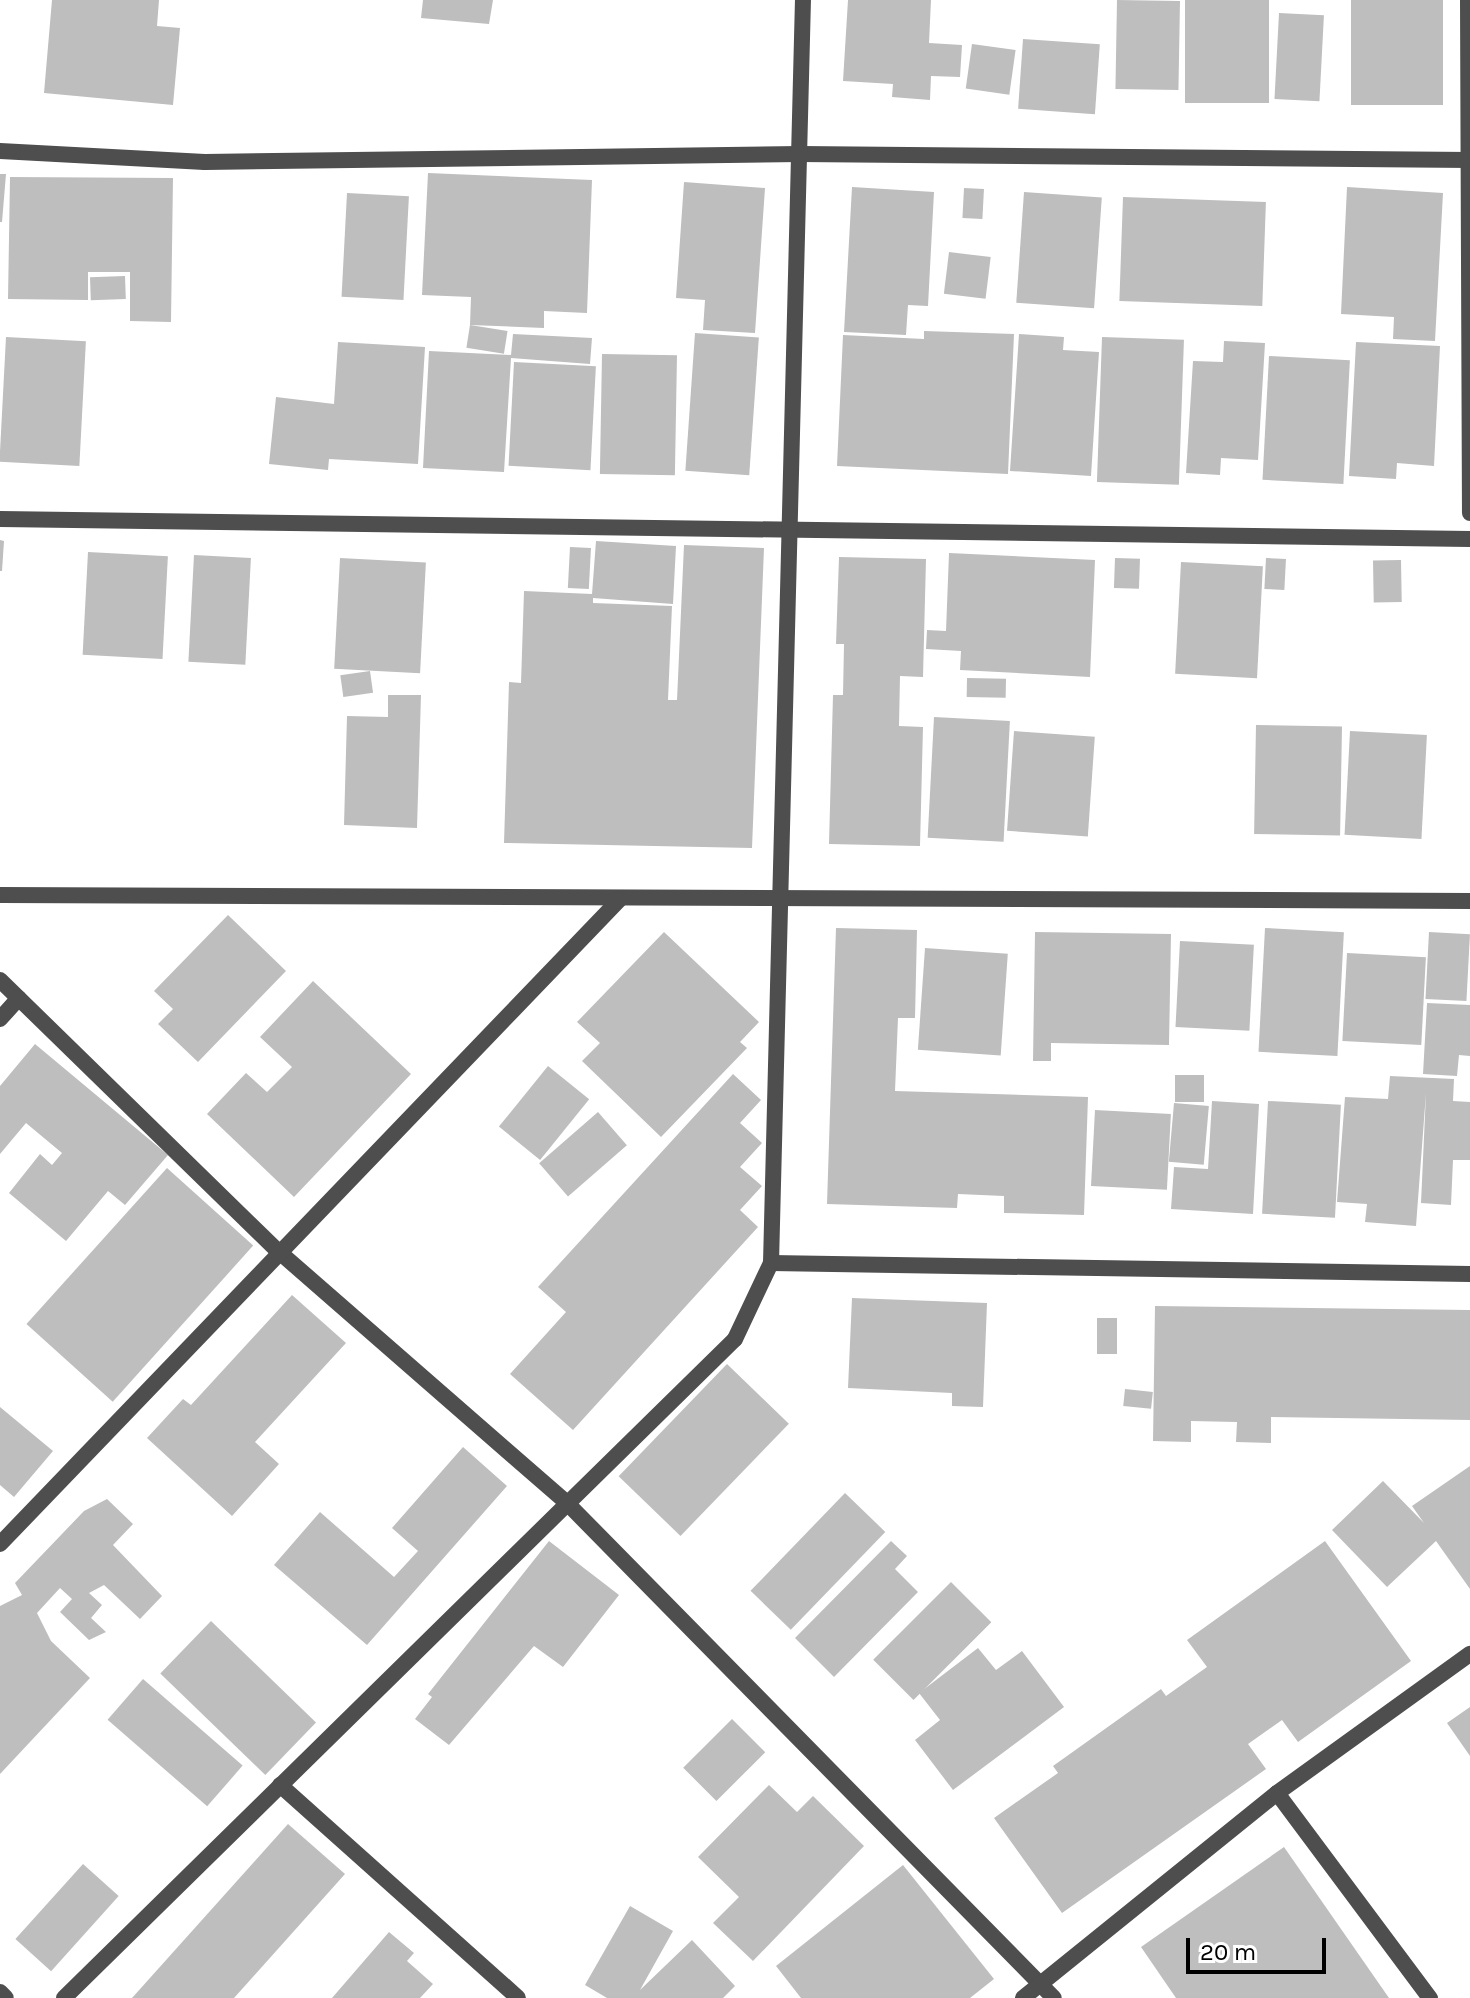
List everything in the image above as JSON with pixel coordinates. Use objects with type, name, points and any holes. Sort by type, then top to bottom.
[{"type":"street","points":[[64,1998],[735,1339],[771,1263],[803,0]]},
{"type":"street","points":[[1468,0],[1470,513]]},
{"type":"street","points":[[0,151],[205,162],[800,154],[1468,160]]},
{"type":"street","points":[[0,519],[791,527],[1470,539]]},
{"type":"street","points":[[0,895],[1470,901]]},
{"type":"street","points":[[0,1544],[277,1250],[621,898]]},
{"type":"street","points":[[0,980],[277,1250],[567,1503],[1054,1998]]},
{"type":"street","points":[[0,1019],[19,998]]},
{"type":"street","points":[[771,1263],[1470,1274]]},
{"type":"street","points":[[1023,1998],[1277,1793],[1470,1654]]},
{"type":"street","points":[[280,1785],[518,1998]]},
{"type":"street","points":[[1277,1793],[1430,1998]]},
{"type":"street","points":[[0,1992],[6,1998]]},
{"type":"building","points":[[52,0],[159,0],[157,26],[180,28],[173,105],[44,93]]},
{"type":"building","points":[[423,0],[493,0],[489,24],[421,18]]},
{"type":"building","points":[[848,0],[931,0],[929,43],[962,45],[960,77],[931,76],[930,100],[892,97],[893,84],[843,81]]},
{"type":"building","points":[[1117,0],[1180,1],[1178,90],[1115,89]]},
{"type":"building","points":[[1185,0],[1269,0],[1269,103],[1185,103]]},
{"type":"building","points":[[1351,0],[1443,0],[1443,105],[1351,105]]},
{"type":"building","points":[[1279,13],[1324,15],[1319,101],[1274,99]]},
{"type":"building","points":[[1023,39],[1100,44],[1095,114],[1018,109]]},
{"type":"building","points":[[972,44],[1016,50],[1009,95],[966,89]]},
{"type":"building","points":[[428,173],[592,180],[587,313],[544,311],[544,328],[470,325],[471,297],[422,295]]},
{"type":"building","points":[[0,174],[6,174],[2,222],[0,222]]},
{"type":"building","points":[[10,177],[173,178],[171,322],[130,321],[130,272],[88,272],[88,300],[8,299]]},
{"type":"building","points":[[684,182],[765,188],[755,333],[703,330],[705,300],[676,298]]},
{"type":"building","points":[[852,187],[934,192],[928,306],[908,305],[906,335],[844,332]]},
{"type":"building","points":[[1347,187],[1443,193],[1435,341],[1393,339],[1394,317],[1341,314]]},
{"type":"building","points":[[964,188],[984,189],[982,219],[962,218]]},
{"type":"building","points":[[1024,192],[1102,197],[1094,308],[1016,303]]},
{"type":"building","points":[[347,193],[409,196],[403,300],[342,297]]},
{"type":"building","points":[[1123,197],[1266,202],[1262,306],[1119,301]]},
{"type":"building","points":[[949,252],[991,257],[986,299],[944,294]]},
{"type":"building","points":[[125,276],[126,299],[91,300],[90,277]]},
{"type":"building","points":[[470,325],[508,331],[504,354],[466,348]]},
{"type":"building","points":[[924,331],[1014,334],[1008,474],[837,466],[843,335],[924,339]]},
{"type":"building","points":[[695,333],[759,337],[749,475],[685,471]]},
{"type":"building","points":[[513,334],[592,338],[590,364],[511,358],[504,472],[423,468],[429,351],[511,355]]},
{"type":"building","points":[[1019,334],[1064,337],[1063,350],[1099,352],[1091,476],[1010,471]]},
{"type":"building","points":[[6,337],[86,341],[79,466],[0,462]]},
{"type":"building","points":[[1102,337],[1184,340],[1179,485],[1097,482]]},
{"type":"building","points":[[1224,341],[1265,343],[1258,460],[1221,458],[1220,475],[1186,473],[1193,361],[1223,362]]},
{"type":"building","points":[[338,342],[425,347],[418,464],[329,459],[328,470],[269,464],[276,397],[334,404]]},
{"type":"building","points":[[1356,342],[1440,346],[1434,466],[1397,463],[1396,479],[1349,476]]},
{"type":"building","points":[[602,354],[677,355],[675,475],[600,474]]},
{"type":"building","points":[[1269,356],[1350,360],[1343,484],[1263,480]]},
{"type":"building","points":[[514,362],[596,366],[590,470],[509,466]]},
{"type":"building","points":[[0,540],[4,541],[2,571],[0,571]]},
{"type":"building","points":[[596,541],[676,546],[673,604],[593,598],[593,603],[672,606],[668,700],[677,700],[684,545],[764,548],[752,848],[504,843],[509,682],[521,683],[524,591],[592,594]]},
{"type":"building","points":[[570,547],[591,548],[589,589],[568,588]]},
{"type":"building","points":[[88,552],[168,556],[162,659],[83,655]]},
{"type":"building","points":[[949,553],[1095,560],[1090,677],[960,670],[961,651],[926,649],[927,630],[946,631]]},
{"type":"building","points":[[194,555],[251,558],[245,665],[188,662]]},
{"type":"building","points":[[839,557],[926,559],[923,677],[900,676],[899,726],[923,727],[920,846],[829,844],[833,695],[843,695],[844,644],[836,644]]},
{"type":"building","points":[[340,558],[426,563],[420,673],[334,669]]},
{"type":"building","points":[[1115,558],[1140,559],[1139,589],[1114,588]]},
{"type":"building","points":[[1266,558],[1286,559],[1284,590],[1264,589]]},
{"type":"building","points":[[1373,560],[1401,560],[1402,602],[1374,602]]},
{"type":"building","points":[[1181,562],[1263,566],[1257,678],[1175,674]]},
{"type":"building","points":[[370,671],[373,693],[343,697],[340,675]]},
{"type":"building","points":[[967,678],[1006,679],[1006,698],[967,697]]},
{"type":"building","points":[[388,695],[421,695],[417,828],[344,825],[347,716],[388,717]]},
{"type":"building","points":[[934,717],[1010,721],[1004,842],[928,838]]},
{"type":"building","points":[[1256,725],[1342,727],[1340,835],[1254,834]]},
{"type":"building","points":[[1014,731],[1095,737],[1088,836],[1007,831]]},
{"type":"building","points":[[1350,731],[1427,735],[1421,839],[1345,835]]},
{"type":"building","points":[[228,915],[286,971],[198,1062],[158,1024],[173,1009],[154,991]]},
{"type":"building","points":[[836,928],[917,930],[915,1018],[898,1018],[895,1091],[1088,1097],[1084,1215],[1004,1213],[1004,1196],[958,1194],[957,1208],[827,1204]]},
{"type":"building","points":[[1265,928],[1344,932],[1337,1056],[1259,1052]]},
{"type":"building","points":[[664,932],[759,1022],[740,1042],[747,1048],[661,1137],[582,1061],[600,1043],[577,1022]]},
{"type":"building","points":[[1035,932],[1171,934],[1169,1045],[1051,1043],[1051,1061],[1033,1061]]},
{"type":"building","points":[[1429,932],[1470,934],[1466,1001],[1425,999]]},
{"type":"building","points":[[1180,941],[1254,945],[1249,1031],[1175,1027]]},
{"type":"building","points":[[925,948],[1008,954],[1001,1056],[918,1050]]},
{"type":"building","points":[[1347,953],[1426,957],[1421,1045],[1342,1041]]},
{"type":"building","points":[[313,981],[411,1074],[294,1197],[207,1114],[246,1073],[267,1092],[292,1067],[260,1037]]},
{"type":"building","points":[[1427,1003],[1470,1005],[1470,1056],[1459,1055],[1457,1076],[1423,1074]]},
{"type":"building","points":[[35,1044],[168,1155],[125,1205],[108,1191],[66,1241],[9,1193],[40,1154],[52,1165],[62,1153],[26,1123],[0,1154],[0,1086]]},
{"type":"building","points":[[548,1066],[589,1099],[540,1160],[499,1127]]},
{"type":"building","points":[[733,1074],[761,1100],[740,1123],[762,1143],[740,1167],[762,1186],[740,1210],[758,1227],[573,1430],[510,1374],[566,1312],[538,1287]]},
{"type":"building","points":[[1175,1075],[1204,1075],[1204,1102],[1175,1102]]},
{"type":"building","points":[[1390,1076],[1454,1079],[1453,1101],[1470,1102],[1470,1160],[1453,1160],[1451,1205],[1421,1203],[1426,1093],[1416,1226],[1365,1222],[1367,1204],[1337,1202],[1345,1097],[1388,1099]]},
{"type":"building","points":[[1212,1101],[1259,1104],[1253,1214],[1171,1209],[1174,1167],[1208,1169]]},
{"type":"building","points":[[1268,1101],[1341,1105],[1335,1218],[1262,1214]]},
{"type":"building","points":[[1174,1103],[1209,1106],[1204,1165],[1169,1162]]},
{"type":"building","points":[[1095,1110],[1171,1114],[1167,1190],[1091,1186]]},
{"type":"building","points":[[598,1112],[627,1145],[568,1196],[539,1163]]},
{"type":"building","points":[[167,1168],[253,1246],[113,1402],[26,1324]]},
{"type":"building","points":[[292,1295],[346,1343],[255,1442],[279,1464],[232,1516],[147,1438],[183,1399],[191,1405]]},
{"type":"building","points":[[852,1298],[987,1303],[983,1407],[952,1406],[952,1393],[848,1388]]},
{"type":"building","points":[[1155,1306],[1470,1310],[1470,1420],[1271,1417],[1271,1443],[1236,1442],[1237,1422],[1191,1421],[1191,1442],[1153,1441]]},
{"type":"building","points":[[1097,1318],[1117,1318],[1117,1354],[1097,1354]]},
{"type":"building","points":[[727,1364],[789,1424],[680,1536],[619,1476]]},
{"type":"building","points":[[1125,1389],[1153,1392],[1151,1409],[1123,1406]]},
{"type":"building","points":[[0,1407],[53,1451],[14,1497],[0,1485]]},
{"type":"building","points":[[463,1447],[507,1486],[367,1645],[274,1565],[320,1512],[394,1577],[418,1551],[392,1528]]},
{"type":"building","points":[[1470,1466],[1470,1589],[1436,1541],[1387,1587],[1332,1530],[1383,1481],[1424,1523],[1412,1506]]},
{"type":"building","points":[[845,1493],[885,1532],[791,1630],[751,1591]]},
{"type":"building","points":[[107,1499],[133,1524],[113,1545],[162,1596],[140,1619],[104,1585],[89,1593],[102,1605],[91,1618],[106,1632],[89,1640],[60,1612],[72,1599],[60,1588],[37,1613],[51,1641],[90,1678],[0,1774],[0,1606],[22,1595],[15,1583],[84,1511]]},
{"type":"building","points":[[549,1541],[619,1595],[563,1667],[534,1646],[449,1745],[415,1719],[432,1697],[428,1694]]},
{"type":"building","points":[[891,1541],[907,1556],[895,1569],[918,1592],[834,1677],[795,1638]]},
{"type":"building","points":[[1325,1541],[1411,1661],[1298,1742],[1282,1720],[1248,1744],[1266,1769],[1062,1913],[994,1818],[1058,1773],[1053,1766],[1161,1689],[1166,1696],[1207,1667],[1187,1640]]},
{"type":"building","points":[[951,1582],[991,1622],[914,1700],[873,1660]]},
{"type":"building","points":[[211,1621],[316,1722],[265,1775],[160,1674]]},
{"type":"building","points":[[978,1648],[996,1670],[1022,1651],[1064,1707],[953,1790],[915,1740],[940,1720],[919,1693]]},
{"type":"building","points":[[143,1679],[243,1766],[207,1806],[108,1720]]},
{"type":"building","points":[[1470,1707],[1470,1756],[1447,1723]]},
{"type":"building","points":[[732,1719],[765,1752],[716,1801],[683,1768]]},
{"type":"building","points":[[769,1785],[797,1812],[813,1796],[864,1846],[753,1961],[713,1923],[739,1897],[698,1857]]},
{"type":"building","points":[[288,1824],[345,1874],[234,1998],[132,1998]]},
{"type":"building","points":[[1284,1847],[1389,1998],[1176,1998],[1141,1947]]},
{"type":"building","points":[[83,1864],[119,1896],[51,1971],[15,1939]]},
{"type":"building","points":[[903,1865],[994,1979],[970,1998],[801,1998],[776,1966]]},
{"type":"building","points":[[630,1906],[673,1931],[640,1990],[692,1940],[735,1986],[723,1998],[607,1998],[585,1985]]},
{"type":"building","points":[[389,1932],[414,1953],[407,1961],[433,1984],[420,1998],[332,1998]]}]
